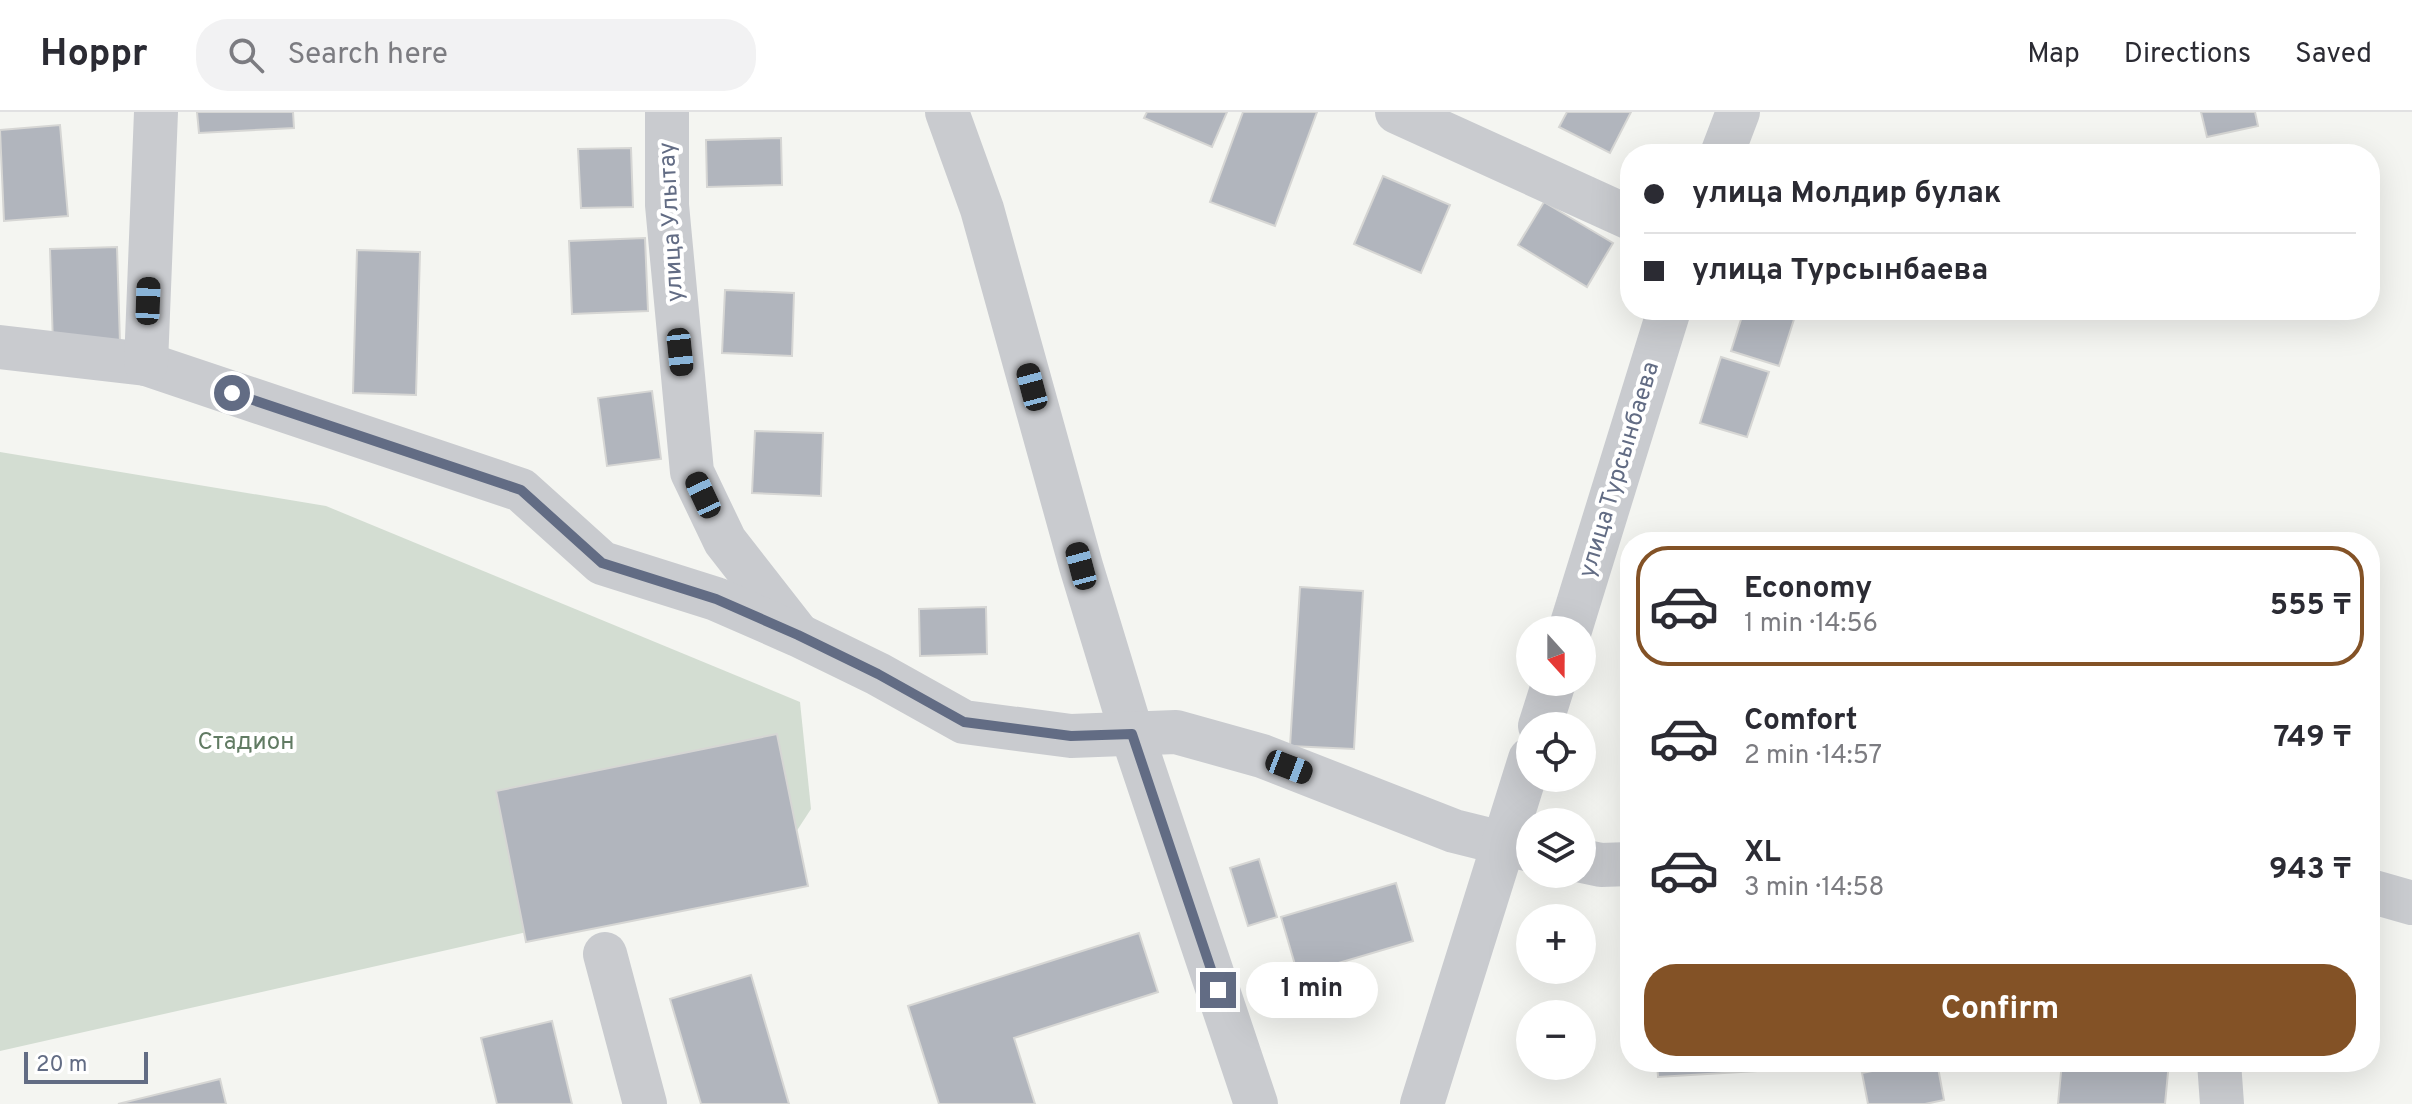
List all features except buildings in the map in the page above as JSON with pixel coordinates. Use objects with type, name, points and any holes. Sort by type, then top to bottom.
[{"type":"street","points":[[146,364],[156,112]]},
{"type":"street","name":"улица Улытау","points":[[667,112],[667,205],[692,472],[725,541],[798,635]]},
{"type":"street","points":[[947,112],[982,209],[1081,566],[1132,734],[1256,1104]]},
{"type":"street","points":[[1397,112],[1620,213]]},
{"type":"street","points":[[1726,144],[1738,112]]},
{"type":"street","name":"улица Турсынбаева","points":[[1574,616],[1666,320]]},
{"type":"street","points":[[0,347],[146,364],[521,490],[602,563],[716,599],[798,635],[878,674],[964,722],[1071,736],[1176,732],[1262,756],[1454,831],[1516,847]]},
{"type":"street","points":[[1422,1104],[1516,850]]},
{"type":"street","points":[[1596,864],[1620,864]]},
{"type":"street","points":[[2380,894],[2412,903]]},
{"type":"street","points":[[605,954],[645,1104]]},
{"type":"street","points":[[2220,1072],[2222,1104]]},
{"type":"green space","name":"Стадион","points":[[0,452],[326,506],[800,702],[811,809],[766,878],[0,1051]]},
{"type":"route","points":[[232,393],[521,490],[602,563],[716,599],[798,635],[878,674],[964,722],[1071,736],[1132,734],[1218,990]]}]
